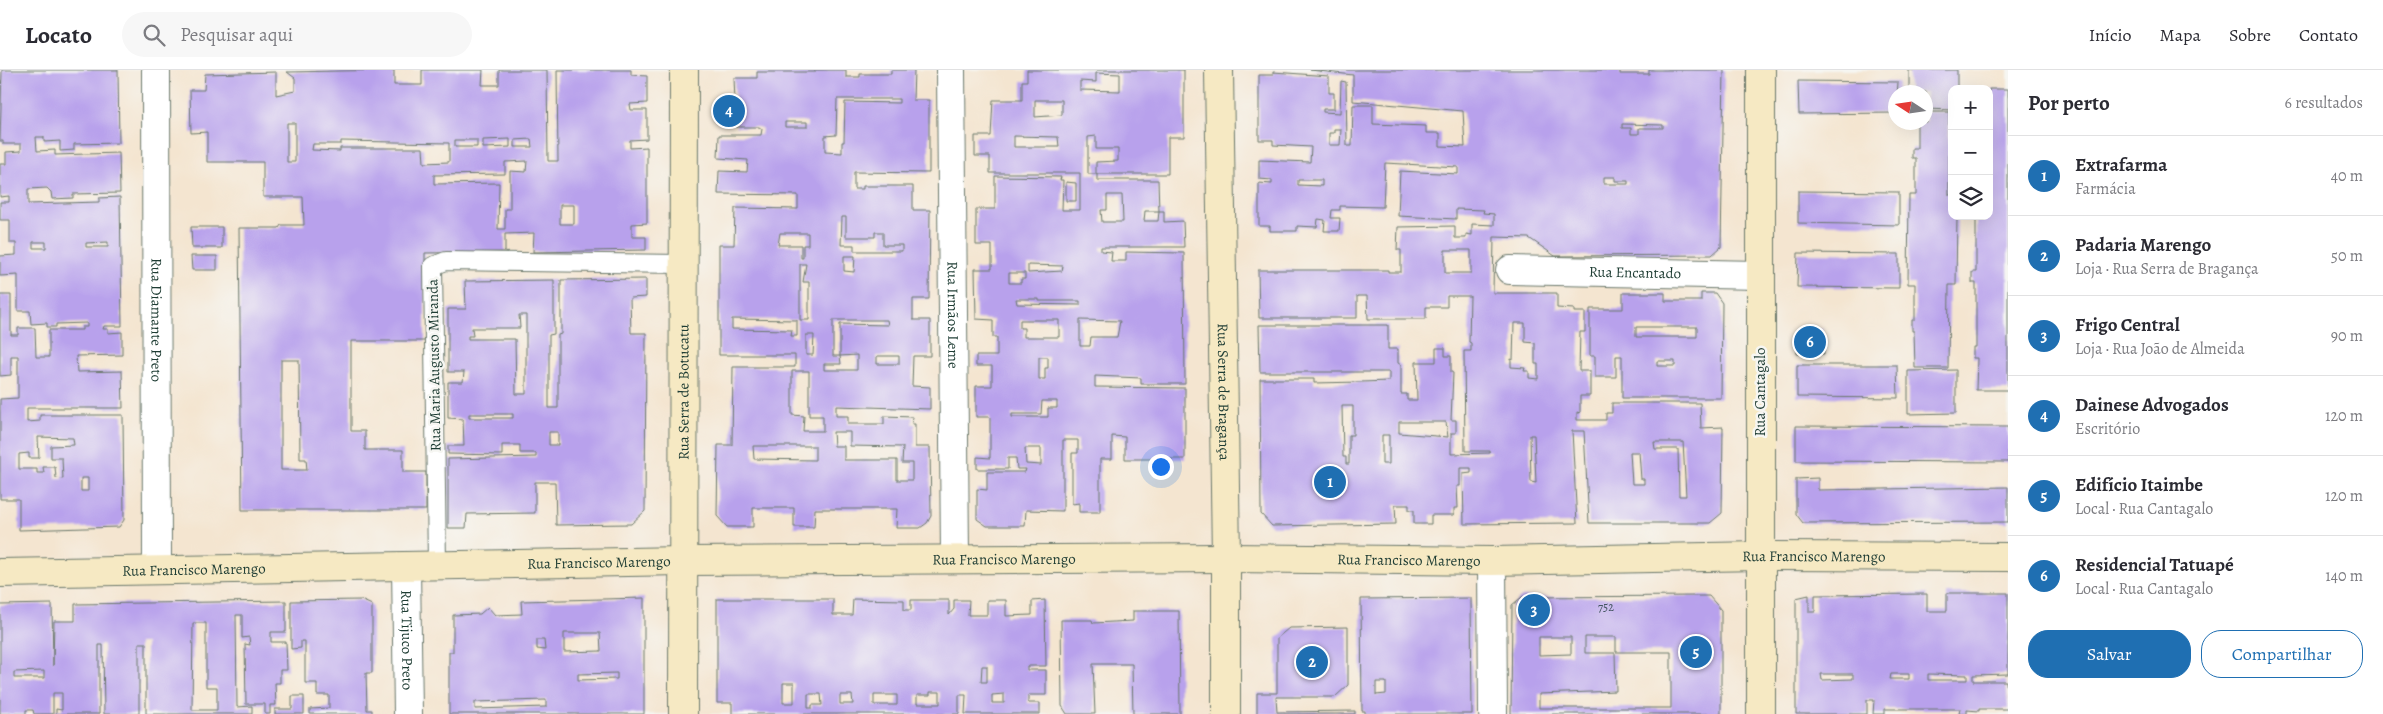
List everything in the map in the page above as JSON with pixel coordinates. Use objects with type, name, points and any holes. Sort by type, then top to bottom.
[{"type":"street","name":"Rua Diamante Preto","points":[[156,70],[157,569]]},
{"type":"street","name":"Rua Serra de Botucatu","points":[[683,714],[684,70]]},
{"type":"street","name":"Rua Irmãos Leme","points":[[951,70],[955,559]]},
{"type":"street","name":"Rua Serra de Bragança","points":[[1219,70],[1226,558],[1226,714]]},
{"type":"street","name":"Rua Cantagalo","points":[[1760,714],[1762,556],[1761,70]]},
{"type":"street","name":"Rua Encantado","points":[[1510,270],[1760,275]]},
{"type":"street","name":"Rua Francisco Marengo","points":[[0,573],[683,561],[1226,558],[1492,561],[1762,556],[2008,558]]},
{"type":"street","points":[[1492,561],[1493,714]]},
{"type":"street","name":"Rua Tijuco Preto","points":[[406,566],[408,714]]},
{"type":"lane","name":"Rua Maria Augusto Miranda","points":[[437,565],[434,266],[446,261],[684,264]]},
{"type":"building","points":[[2,70],[118,70],[119,143],[74,144],[74,150],[60,151],[60,141],[44,142],[44,137],[36,137],[37,151],[55,150],[55,155],[119,153],[120,193],[73,194],[73,198],[52,199],[51,192],[47,188],[28,189],[28,204],[99,202],[99,198],[120,197],[122,326],[104,326],[103,329],[108,329],[108,333],[122,332],[122,355],[76,356],[77,372],[122,371],[123,408],[27,408],[27,422],[40,421],[40,415],[123,415],[124,520],[119,527],[19,530],[19,499],[0,499],[0,399],[18,398],[18,356],[11,356],[11,375],[0,376],[0,295],[11,295],[11,335],[18,335],[18,328],[35,328],[36,357],[49,357],[49,330],[82,330],[82,327],[87,327],[87,323],[56,324],[56,327],[47,327],[47,323],[31,324],[30,311],[18,311],[18,275],[0,276],[0,256],[16,255],[16,243],[10,243],[10,220],[0,220],[0,202],[9,202],[9,196],[0,197],[0,164],[6,164],[6,152],[21,151],[21,144],[3,144],[3,141],[0,141]],"holes":[[[33,242],[46,242],[46,248],[33,248]],[[108,242],[108,247],[86,247],[86,243]],[[38,437],[73,438],[74,445],[51,446],[51,458],[62,458],[63,479],[56,478],[55,467],[43,467],[44,473],[37,473],[37,469],[19,469],[19,454],[29,453],[29,458],[39,458]],[[81,478],[88,478],[88,491],[81,491]]]},
{"type":"building","points":[[394,70],[394,85],[422,85],[422,70],[483,70],[482,85],[499,85],[499,70],[547,70],[548,161],[558,161],[557,70],[631,70],[631,75],[647,76],[647,103],[630,104],[631,110],[647,110],[647,139],[630,140],[630,148],[647,147],[647,223],[632,224],[632,237],[646,237],[646,250],[533,252],[534,233],[505,234],[505,252],[425,253],[425,341],[351,341],[351,431],[365,431],[365,450],[403,450],[403,472],[426,472],[426,510],[242,510],[239,228],[279,228],[281,225],[304,225],[303,197],[263,197],[263,162],[207,162],[207,132],[191,133],[190,90],[204,90],[205,74],[276,72],[276,95],[295,91],[295,78],[287,72]],"holes":[[[287,123],[295,123],[295,162],[287,162]],[[510,139],[510,147],[483,148],[483,140]],[[531,139],[532,147],[515,147],[515,140]],[[455,140],[477,140],[477,147],[455,147]],[[341,141],[449,143],[449,162],[424,163],[423,148],[340,148],[340,151],[312,150],[313,144],[341,144]],[[527,161],[526,172],[510,171],[510,209],[505,209],[505,229],[498,229],[499,183],[434,184],[434,175],[505,174],[505,162]],[[560,205],[574,205],[574,224],[560,224]],[[281,360],[299,360],[300,459],[306,459],[307,470],[281,470]]]},
{"type":"building","points":[[815,70],[846,70],[846,77],[860,77],[860,74],[891,74],[891,70],[914,70],[913,100],[929,100],[929,173],[854,172],[854,189],[863,189],[863,186],[913,186],[913,210],[930,210],[929,299],[913,299],[913,320],[930,320],[930,356],[913,356],[912,386],[930,387],[930,409],[836,406],[836,416],[848,416],[848,424],[884,424],[884,416],[913,417],[912,424],[915,424],[915,447],[930,447],[931,516],[927,523],[920,528],[896,528],[897,509],[815,509],[814,527],[794,527],[794,508],[753,508],[753,527],[727,527],[717,516],[718,445],[732,445],[733,367],[795,367],[795,355],[719,355],[719,245],[734,245],[735,208],[798,209],[798,195],[718,194],[719,171],[747,172],[748,160],[718,158],[719,135],[761,135],[762,129],[759,127],[736,127],[734,78],[757,78],[757,72],[815,72]],"holes":[[[837,99],[899,99],[899,103],[845,102],[842,153],[825,152],[825,136],[836,135]],[[785,122],[807,122],[807,127],[785,127]],[[842,217],[846,217],[846,237],[875,237],[875,232],[883,232],[883,245],[902,245],[902,251],[854,251],[854,245],[841,245]],[[780,233],[808,233],[808,245],[803,245],[803,258],[801,258],[801,245],[778,245]],[[844,256],[855,256],[854,272],[844,271]],[[800,264],[806,264],[803,282],[809,282],[809,320],[800,320]],[[732,319],[797,320],[797,336],[791,336],[792,330],[732,329]],[[833,320],[887,320],[888,325],[840,324],[840,356],[833,356]],[[806,335],[814,335],[813,355],[806,355]],[[857,355],[857,370],[824,370],[824,364],[841,364],[840,356]],[[877,356],[899,356],[899,364],[877,364]],[[792,371],[809,371],[809,416],[823,416],[823,431],[803,431],[804,416],[792,415]],[[833,432],[850,432],[850,446],[903,447],[902,463],[912,463],[912,480],[897,480],[897,460],[844,460],[844,446],[834,446]],[[753,446],[815,446],[815,460],[754,459]]]},
{"type":"building","points":[[1027,70],[1184,70],[1184,137],[1168,137],[1168,174],[1097,174],[1097,180],[1158,180],[1159,211],[1164,211],[1164,222],[1183,221],[1184,247],[1101,247],[1101,251],[1112,252],[1111,261],[1126,261],[1126,252],[1184,253],[1185,384],[1141,384],[1141,378],[1095,376],[1095,387],[1185,388],[1185,459],[1125,459],[1125,437],[1112,436],[1112,459],[1100,459],[1100,512],[1079,512],[1079,503],[1072,504],[1072,453],[1078,453],[1078,440],[1063,440],[1063,511],[1026,510],[1025,526],[987,526],[977,519],[977,489],[987,490],[987,472],[1025,472],[1026,469],[1017,469],[1016,458],[1008,458],[1008,469],[977,469],[977,457],[990,458],[990,417],[976,417],[976,386],[992,386],[992,366],[976,366],[976,356],[997,356],[997,337],[993,337],[993,320],[976,319],[975,269],[992,269],[992,245],[976,245],[976,209],[995,209],[995,176],[1061,177],[1060,180],[1063,180],[1062,210],[1080,210],[1080,173],[990,173],[990,156],[975,156],[975,136],[991,136],[993,100],[1022,100],[1022,81],[1027,81]],"holes":[[[1096,73],[1120,74],[1120,91],[1080,90],[1080,81],[1096,82]],[[1035,100],[1062,100],[1062,115],[1035,117]],[[1014,136],[1058,137],[1059,147],[1014,147]],[[1096,136],[1096,149],[1118,149],[1118,161],[1096,162],[1096,174],[1088,174],[1088,137]],[[1107,195],[1122,195],[1123,222],[1102,222],[1101,210],[1107,210]],[[1145,211],[1159,211],[1158,221],[1144,221]],[[1028,265],[1063,266],[1062,271],[1028,273]],[[1009,273],[1025,273],[1025,279],[1021,279],[1021,283],[1009,283]],[[1016,299],[1080,301],[1080,305],[1017,304]],[[1020,320],[1059,320],[1059,337],[1024,337],[1024,328],[1020,328]],[[1080,320],[1120,321],[1117,337],[1091,337],[1090,346],[1080,346]],[[1039,357],[1048,357],[1045,379],[1039,379]],[[1042,401],[1057,401],[1057,408],[1048,408],[1048,417],[1012,417],[1012,414],[1041,414]],[[1025,448],[1041,448],[1041,465],[1026,464]]]},
{"type":"building","points":[[1310,70],[1620,70],[1620,74],[1649,74],[1649,70],[1724,70],[1721,247],[1712,255],[1555,256],[1529,238],[1494,237],[1493,293],[1557,293],[1557,308],[1574,309],[1574,312],[1585,312],[1585,332],[1580,332],[1579,371],[1590,371],[1590,396],[1580,396],[1580,413],[1577,412],[1577,420],[1606,420],[1606,413],[1612,413],[1612,403],[1700,403],[1701,428],[1723,427],[1722,513],[1710,523],[1589,523],[1584,431],[1572,431],[1577,523],[1464,524],[1463,474],[1471,473],[1471,468],[1460,468],[1460,486],[1457,486],[1458,508],[1454,508],[1454,515],[1431,515],[1431,524],[1414,524],[1414,510],[1409,510],[1409,505],[1395,505],[1396,524],[1272,526],[1261,514],[1260,379],[1314,379],[1314,383],[1389,381],[1389,372],[1260,372],[1259,325],[1388,325],[1388,349],[1398,349],[1398,363],[1401,365],[1401,394],[1407,394],[1407,400],[1417,400],[1416,362],[1436,362],[1436,348],[1445,348],[1445,356],[1451,356],[1451,372],[1453,373],[1451,420],[1456,420],[1456,433],[1451,433],[1451,454],[1490,453],[1490,451],[1465,451],[1464,351],[1471,351],[1471,343],[1469,342],[1470,296],[1447,296],[1447,307],[1426,307],[1426,319],[1368,319],[1367,296],[1357,296],[1357,318],[1259,318],[1258,270],[1388,270],[1388,272],[1401,272],[1401,250],[1397,250],[1398,227],[1455,226],[1455,238],[1466,238],[1466,234],[1472,235],[1472,224],[1494,225],[1494,214],[1483,213],[1484,210],[1456,209],[1456,219],[1398,216],[1400,171],[1458,174],[1458,167],[1385,163],[1383,207],[1340,206],[1340,210],[1332,210],[1331,218],[1340,218],[1339,231],[1324,231],[1325,220],[1318,219],[1317,227],[1297,226],[1297,231],[1270,231],[1270,226],[1259,226],[1259,183],[1272,184],[1272,180],[1259,179],[1259,160],[1310,162],[1311,147],[1273,145],[1273,140],[1259,140],[1259,75],[1273,75],[1273,72],[1329,76],[1329,93],[1334,93],[1334,109],[1323,109],[1323,112],[1340,113],[1341,81],[1346,82],[1347,146],[1352,146],[1353,105],[1373,105],[1373,124],[1426,126],[1426,133],[1440,133],[1440,146],[1465,147],[1463,111],[1353,101],[1353,75]],"holes":[[[1622,124],[1663,125],[1663,128],[1639,128],[1639,134],[1631,134],[1631,128],[1622,128]],[[1334,129],[1341,129],[1340,145],[1329,145],[1329,133],[1334,133]],[[1604,177],[1615,177],[1615,181],[1628,181],[1628,184],[1604,184]],[[1298,180],[1322,180],[1322,186],[1298,185]],[[1445,250],[1471,250],[1471,273],[1445,273]],[[1514,323],[1525,323],[1525,342],[1535,343],[1535,364],[1538,364],[1538,379],[1529,378],[1529,371],[1524,371],[1525,368],[1511,367],[1511,359],[1513,360]],[[1342,406],[1353,406],[1353,435],[1349,435],[1349,464],[1346,464],[1346,457],[1343,457]],[[1399,422],[1446,422],[1448,437],[1399,433]],[[1382,435],[1389,435],[1389,464],[1382,464]],[[1530,435],[1534,435],[1536,483],[1531,482]],[[1654,442],[1683,442],[1686,496],[1679,496],[1678,449],[1655,449]],[[1630,452],[1639,452],[1641,479],[1644,479],[1644,484],[1632,484]]]},
{"type":"building","points":[[1909,70],[1957,70],[1957,85],[1948,85],[1948,110],[1933,109],[1933,85],[1909,85]]},
{"type":"building","points":[[1798,81],[1898,82],[1898,85],[1888,85],[1888,113],[1799,114]]},
{"type":"building","points":[[1993,89],[2008,89],[2008,390],[1976,390],[1977,358],[1973,358],[1973,347],[1976,347],[1976,283],[1972,283],[1972,272],[1976,272],[1976,220],[1993,220]]},
{"type":"building","points":[[1933,112],[1948,112],[1948,220],[1957,220],[1956,285],[1949,285],[1948,368],[1915,368],[1912,320],[1915,320],[1915,284],[1908,284],[1909,195],[1916,195],[1916,158],[1912,158],[1912,148],[1917,148],[1917,130],[1933,130]]},
{"type":"building","points":[[1066,182],[1076,183],[1076,201],[1066,201]]},
{"type":"building","points":[[1798,191],[1899,192],[1899,225],[1798,223]]},
{"type":"building","points":[[191,227],[222,227],[222,248],[192,248]]},
{"type":"building","points":[[1798,253],[1899,254],[1899,288],[1797,287]]},
{"type":"building","points":[[191,256],[217,256],[217,270],[192,270]]},
{"type":"building","points":[[646,279],[646,297],[630,298],[631,333],[646,333],[645,511],[631,524],[556,525],[555,482],[535,482],[535,513],[467,514],[466,528],[448,528],[448,459],[536,457],[536,453],[520,453],[520,445],[502,445],[502,455],[448,454],[448,446],[464,446],[463,419],[448,418],[448,382],[463,382],[464,372],[448,372],[448,309],[466,309],[465,281],[554,280],[554,334],[549,335],[549,408],[558,408],[558,335],[561,334],[561,280]],"holes":[[[519,315],[526,315],[526,394],[516,394],[515,339],[468,339],[468,336],[473,336],[472,328],[520,328]],[[469,414],[513,414],[513,418],[469,418]],[[549,432],[558,432],[558,445],[549,445]]]},
{"type":"building","points":[[1623,293],[1665,293],[1665,301],[1701,301],[1701,293],[1715,293],[1722,303],[1721,398],[1622,398],[1622,356],[1616,356],[1616,377],[1595,377],[1595,356],[1590,356],[1590,309],[1623,309]],"holes":[[[1636,327],[1697,327],[1697,337],[1636,337]],[[1657,361],[1675,361],[1675,366],[1657,366]]]},
{"type":"building","points":[[1823,329],[1824,354],[1797,354],[1797,330]]},
{"type":"building","points":[[1797,365],[1897,365],[1898,398],[1797,397]]},
{"type":"building","points":[[1956,370],[1956,413],[1908,414],[1908,371]]},
{"type":"building","points":[[1796,426],[2008,427],[2008,462],[1796,461]]},
{"type":"building","points":[[1818,478],[1818,490],[2008,487],[2008,522],[1803,523],[1796,514],[1796,479]]},
{"type":"building","points":[[1947,593],[2008,593],[2008,674],[1973,675],[1973,681],[2006,681],[2008,709],[1967,710],[1967,714],[1959,714],[1960,709],[1885,709],[1885,714],[1873,714],[1874,700],[1867,700],[1867,714],[1796,714],[1796,598],[1809,595],[1809,612],[1815,612],[1815,595],[1927,594],[1927,611],[1947,611]],"holes":[[[1821,674],[1853,674],[1853,679],[1822,680]],[[1891,674],[1909,674],[1909,679],[1890,679]],[[1928,674],[1967,675],[1967,680],[1928,680]]]},
{"type":"building","points":[[1709,596],[1721,610],[1721,714],[1511,714],[1512,605],[1522,597]],"holes":[[[1539,637],[1571,637],[1571,654],[1539,655]],[[1585,637],[1616,637],[1616,652],[1671,652],[1671,708],[1539,708],[1539,694],[1616,691],[1615,653],[1585,653]]]},
{"type":"building","points":[[644,598],[644,714],[449,714],[449,652],[453,652],[453,615],[480,614],[488,607],[495,615],[522,614],[521,601]],"holes":[[[564,633],[600,633],[601,651],[564,652]],[[537,640],[544,640],[545,650],[537,649]],[[617,673],[617,679],[578,680],[578,674]],[[546,700],[546,707],[475,709],[475,702]]]},
{"type":"building","points":[[1471,598],[1472,714],[1365,714],[1365,711],[1362,711],[1361,599]],"holes":[[[1376,682],[1386,682],[1386,694],[1376,695]]]},
{"type":"building","points":[[717,599],[833,599],[833,615],[852,615],[853,599],[904,600],[904,610],[911,610],[911,600],[949,600],[949,615],[954,609],[954,600],[969,600],[968,615],[987,615],[987,600],[1006,600],[1006,616],[1032,615],[1032,601],[1045,600],[1046,666],[1027,666],[1027,670],[1046,670],[1046,695],[1028,695],[1028,703],[1040,703],[1040,714],[965,714],[966,695],[959,695],[959,714],[732,714],[732,703],[717,703]],"holes":[[[982,666],[987,666],[987,682],[981,682]],[[783,683],[794,683],[794,703],[783,703]],[[930,692],[940,692],[940,704],[917,704],[917,695],[930,695]],[[808,694],[821,694],[822,705],[812,705],[812,708],[808,708]],[[1004,694],[1004,703],[992,703],[992,695]],[[840,695],[852,695],[853,704],[840,704]],[[874,695],[897,695],[897,705],[874,705]]]},
{"type":"building","points":[[361,600],[372,605],[372,673],[366,673],[367,710],[372,710],[372,714],[310,714],[310,709],[329,708],[329,695],[317,695],[317,683],[305,683],[305,641],[301,641],[301,648],[291,649],[291,601]]},
{"type":"building","points":[[286,601],[286,632],[271,632],[271,642],[286,642],[287,670],[280,670],[280,683],[275,683],[276,705],[270,705],[270,714],[265,714],[265,704],[246,704],[245,644],[250,645],[249,637],[242,638],[242,615],[236,615],[237,707],[252,706],[252,714],[146,714],[146,643],[139,643],[139,714],[104,714],[103,645],[99,645],[99,714],[56,714],[56,709],[62,710],[62,693],[53,693],[53,714],[34,714],[33,710],[26,710],[26,714],[0,714],[0,605],[52,604],[53,666],[54,621],[75,621],[75,604]],"holes":[[[193,623],[206,623],[206,687],[217,687],[217,710],[192,710]],[[44,671],[44,678],[14,678],[14,672]]]},
{"type":"building","points":[[1133,611],[1179,611],[1180,714],[1133,714],[1132,664],[1093,664],[1095,714],[1067,714],[1062,706],[1061,620],[1092,620],[1093,623],[1133,621]]},
{"type":"building","points":[[1348,627],[1348,685],[1335,697],[1276,697],[1277,712],[1355,711],[1355,714],[1257,714],[1257,693],[1277,693],[1277,638],[1289,628]]},
{"type":"building","points":[[292,696],[304,696],[304,714],[275,714],[275,709],[292,709]]},
{"type":"place","name":"Dainese Advogados","points":[[729,111]]},
{"type":"place","name":"Residencial Tatuapé","points":[[1810,342]]},
{"type":"place","name":"Extrafarma","points":[[1330,482]]},
{"type":"place","name":"Frigo Central","points":[[1534,610]]},
{"type":"place","name":"Edifício Itaimbe","points":[[1696,652]]},
{"type":"place","name":"Padaria Marengo","points":[[1312,662]]}]
